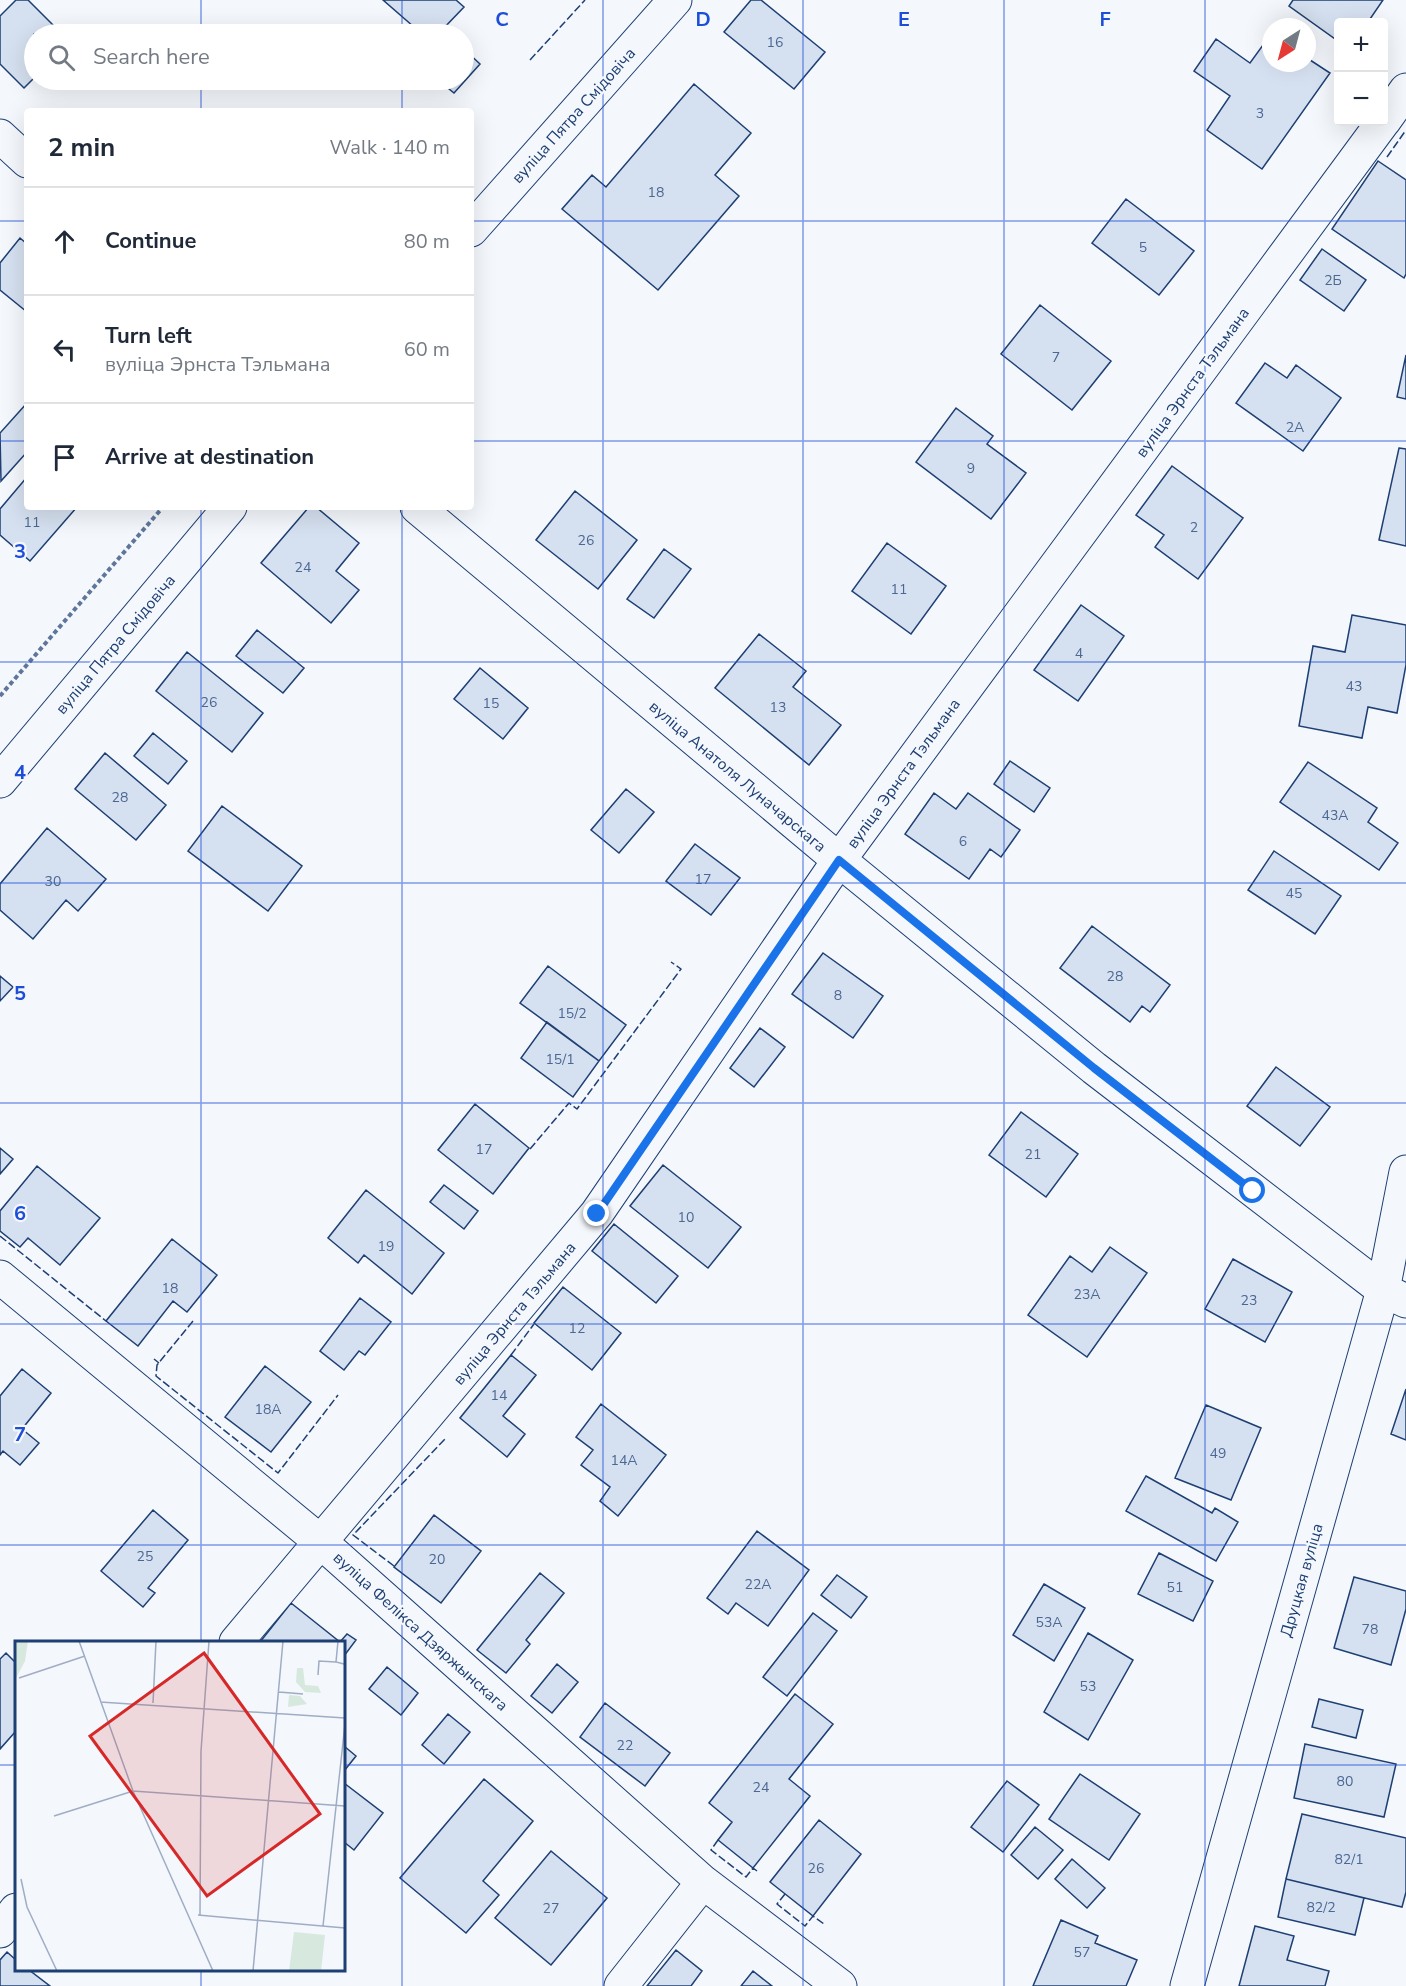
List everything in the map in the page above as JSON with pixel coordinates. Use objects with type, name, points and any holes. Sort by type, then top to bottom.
[{"type":"street","name":"вуліца Пятра Смідовіча","points":[[474,227],[675,0]]},
{"type":"street","name":"вуліца Эрнста Тэльмана","points":[[1388,114],[1406,90]]},
{"type":"street","name":"вуліца Эрнста Тэльмана","points":[[237,1641],[597,1214],[839,860],[1379,126]]},
{"type":"street","points":[[0,136],[24,158]]},
{"type":"street","name":"вуліца Пятра Смідовіча","points":[[0,780],[227,510]]},
{"type":"street","name":"вуліца Анатоля Луначарскага","points":[[421,510],[839,860],[1094,1068],[1394,1296]]},
{"type":"street","name":"Друцкая вуліца","points":[[1187,1986],[1394,1296],[1406,1172]]},
{"type":"street","name":"вуліца Фелікса Дзяржынскага","points":[[0,1277],[321,1543],[703,1882],[840,1986]]},
{"type":"street","points":[[621,1986],[703,1882]]},
{"type":"street","points":[[0,1930],[15,1911]]},
{"type":"path","points":[[0,696],[160,510]]},
{"type":"building","points":[[16,0],[28,0],[52,24],[24,24],[24,88],[0,64],[0,16]]},
{"type":"building","points":[[383,0],[456,0],[464,7],[448,24],[411,24]]},
{"type":"building","points":[[751,0],[761,0],[825,52],[794,89],[724,32]]},
{"type":"building","points":[[1293,0],[1383,0],[1371,18],[1334,18],[1334,38],[1316,25],[1316,18],[1306,18],[1289,6]]},
{"type":"building","points":[[1216,39],[1250,63],[1262,46],[1262,72],[1316,72],[1316,64],[1330,73],[1262,169],[1207,130],[1230,96],[1194,71]]},
{"type":"building","points":[[474,58],[480,64],[474,71]]},
{"type":"building","points":[[694,84],[751,133],[715,175],[739,196],[658,290],[562,209],[592,175],[606,187]]},
{"type":"building","points":[[1378,161],[1406,180],[1406,274],[1404,278],[1332,229]]},
{"type":"building","points":[[1126,199],[1194,251],[1159,295],[1092,243]]},
{"type":"building","points":[[20,238],[24,241],[24,310],[0,290],[0,263]]},
{"type":"building","points":[[1322,249],[1366,280],[1344,311],[1300,280]]},
{"type":"building","points":[[1040,305],[1111,361],[1072,410],[1001,354]]},
{"type":"building","points":[[1406,355],[1406,399],[1397,397]]},
{"type":"building","points":[[1265,363],[1287,378],[1296,365],[1341,398],[1303,451],[1236,403]]},
{"type":"building","points":[[24,406],[24,455],[1,481],[0,433]]},
{"type":"building","points":[[956,408],[993,436],[987,444],[1026,473],[991,519],[916,462]]},
{"type":"building","points":[[1399,448],[1406,449],[1406,546],[1379,540]]},
{"type":"building","points":[[1172,466],[1243,518],[1198,579],[1155,547],[1164,535],[1136,515]]},
{"type":"building","points":[[24,481],[24,510],[74,510],[30,561],[0,535],[0,509]]},
{"type":"building","points":[[575,491],[637,540],[598,589],[536,540]]},
{"type":"building","points":[[306,510],[320,510],[359,543],[336,571],[359,590],[331,623],[261,563]]},
{"type":"building","points":[[887,543],[946,586],[911,634],[852,591]]},
{"type":"building","points":[[664,549],[691,569],[654,618],[627,599]]},
{"type":"building","points":[[1081,605],[1124,636],[1078,701],[1034,670]]},
{"type":"building","points":[[1352,615],[1406,625],[1406,665],[1397,713],[1368,707],[1362,738],[1299,726],[1313,646],[1345,652]]},
{"type":"building","points":[[257,630],[304,668],[283,693],[236,656]]},
{"type":"building","points":[[759,634],[806,671],[793,687],[841,725],[809,765],[715,688]]},
{"type":"building","points":[[187,652],[263,713],[232,752],[156,691]]},
{"type":"building","points":[[480,668],[528,708],[503,739],[454,699]]},
{"type":"building","points":[[153,733],[187,761],[168,784],[134,756]]},
{"type":"building","points":[[105,753],[166,805],[136,840],[75,789]]},
{"type":"building","points":[[1010,761],[1050,788],[1034,812],[994,784]]},
{"type":"building","points":[[1308,762],[1377,808],[1368,822],[1398,843],[1379,870],[1280,802]]},
{"type":"building","points":[[626,789],[654,812],[619,853],[591,830]]},
{"type":"building","points":[[934,793],[956,809],[968,793],[1020,830],[1001,857],[990,849],[969,879],[905,834]]},
{"type":"building","points":[[222,806],[302,866],[268,911],[188,851]]},
{"type":"building","points":[[47,828],[106,879],[78,911],[66,900],[33,939],[0,910],[0,884]]},
{"type":"building","points":[[695,844],[740,878],[711,915],[666,881]]},
{"type":"building","points":[[1274,851],[1341,896],[1315,934],[1248,890]]},
{"type":"building","points":[[1092,926],[1170,985],[1150,1012],[1142,1006],[1130,1022],[1060,968]]},
{"type":"building","points":[[823,953],[883,996],[853,1038],[792,994]]},
{"type":"building","points":[[548,966],[626,1025],[599,1061],[520,1003]]},
{"type":"building","points":[[0,976],[13,987],[0,1001]]},
{"type":"building","points":[[547,1022],[599,1061],[573,1097],[521,1058]]},
{"type":"building","points":[[760,1028],[785,1047],[754,1087],[730,1068]]},
{"type":"building","points":[[1276,1067],[1330,1107],[1300,1146],[1247,1106]]},
{"type":"building","points":[[475,1104],[529,1148],[493,1194],[438,1150]]},
{"type":"building","points":[[1021,1112],[1078,1154],[1046,1197],[989,1155]]},
{"type":"building","points":[[0,1148],[13,1159],[0,1174]]},
{"type":"building","points":[[663,1165],[741,1227],[708,1268],[630,1206]]},
{"type":"building","points":[[37,1166],[100,1218],[60,1265],[28,1238],[20,1247],[0,1231],[0,1211]]},
{"type":"building","points":[[444,1185],[478,1211],[464,1229],[430,1202]]},
{"type":"building","points":[[366,1190],[444,1253],[412,1294],[364,1255],[358,1263],[328,1238]]},
{"type":"building","points":[[614,1224],[678,1276],[656,1303],[592,1251]]},
{"type":"building","points":[[172,1239],[217,1275],[187,1312],[173,1301],[138,1346],[106,1321]]},
{"type":"building","points":[[1110,1247],[1147,1273],[1087,1357],[1028,1315],[1070,1256],[1092,1272]]},
{"type":"building","points":[[1233,1259],[1292,1292],[1265,1342],[1205,1309]]},
{"type":"building","points":[[563,1287],[621,1333],[592,1370],[534,1323]]},
{"type":"building","points":[[360,1298],[391,1322],[365,1355],[359,1351],[344,1370],[320,1351]]},
{"type":"building","points":[[511,1355],[536,1375],[503,1416],[525,1434],[507,1457],[460,1418]]},
{"type":"building","points":[[265,1366],[311,1402],[271,1452],[225,1417]]},
{"type":"building","points":[[22,1369],[51,1393],[22,1429],[39,1443],[20,1465],[3,1451],[0,1455],[0,1396]]},
{"type":"building","points":[[1406,1389],[1406,1440],[1391,1434]]},
{"type":"building","points":[[601,1404],[666,1455],[618,1516],[600,1501],[610,1487],[581,1465],[593,1450],[576,1437]]},
{"type":"building","points":[[1206,1405],[1261,1428],[1231,1500],[1175,1478]]},
{"type":"building","points":[[1146,1476],[1212,1513],[1215,1508],[1238,1522],[1216,1561],[1126,1511]]},
{"type":"building","points":[[153,1510],[188,1540],[148,1588],[155,1593],[143,1607],[101,1571]]},
{"type":"building","points":[[434,1515],[481,1551],[441,1603],[394,1567]]},
{"type":"building","points":[[757,1531],[809,1570],[768,1626],[736,1603],[728,1614],[707,1598]]},
{"type":"building","points":[[1159,1553],[1213,1581],[1193,1621],[1138,1594]]},
{"type":"building","points":[[540,1573],[564,1593],[526,1640],[530,1644],[506,1673],[477,1650]]},
{"type":"building","points":[[837,1575],[867,1597],[851,1618],[821,1595]]},
{"type":"building","points":[[1354,1577],[1406,1591],[1406,1609],[1391,1665],[1334,1648]]},
{"type":"building","points":[[1044,1584],[1085,1608],[1054,1661],[1013,1635]]},
{"type":"building","points":[[291,1603],[339,1641],[261,1641]]},
{"type":"building","points":[[813,1613],[837,1631],[787,1696],[763,1677]]},
{"type":"building","points":[[1088,1633],[1133,1660],[1088,1740],[1044,1712]]},
{"type":"building","points":[[347,1634],[356,1640],[345,1655],[345,1641],[341,1641]]},
{"type":"building","points":[[6,1653],[15,1662],[15,1732],[0,1749],[0,1659]]},
{"type":"building","points":[[557,1664],[578,1682],[552,1713],[531,1696]]},
{"type":"building","points":[[387,1667],[418,1693],[401,1715],[369,1689]]},
{"type":"building","points":[[795,1694],[833,1724],[789,1779],[810,1796],[753,1868],[718,1840],[732,1822],[709,1803]]},
{"type":"building","points":[[1319,1699],[1363,1710],[1356,1738],[1312,1727]]},
{"type":"building","points":[[605,1703],[670,1753],[645,1786],[580,1737]]},
{"type":"building","points":[[448,1714],[470,1732],[444,1764],[422,1745]]},
{"type":"building","points":[[1305,1744],[1396,1764],[1384,1817],[1294,1798]]},
{"type":"building","points":[[345,1747],[356,1756],[345,1770]]},
{"type":"building","points":[[1080,1774],[1140,1814],[1109,1860],[1049,1819]]},
{"type":"building","points":[[484,1779],[533,1821],[483,1881],[499,1895],[466,1933],[400,1878]]},
{"type":"building","points":[[1007,1781],[1039,1805],[1003,1852],[971,1827]]},
{"type":"building","points":[[345,1784],[383,1813],[354,1850],[345,1843]]},
{"type":"building","points":[[1302,1814],[1406,1838],[1406,1892],[1402,1907],[1286,1879]]},
{"type":"building","points":[[819,1820],[861,1854],[813,1916],[770,1882]]},
{"type":"building","points":[[1035,1827],[1063,1850],[1038,1879],[1011,1855]]},
{"type":"building","points":[[551,1851],[607,1898],[551,1965],[495,1918]]},
{"type":"building","points":[[1072,1859],[1105,1888],[1087,1908],[1055,1879]]},
{"type":"building","points":[[1286,1879],[1364,1898],[1355,1935],[1278,1917]]},
{"type":"building","points":[[1061,1920],[1098,1936],[1095,1943],[1137,1960],[1126,1986],[1033,1986]]},
{"type":"building","points":[[1255,1926],[1294,1936],[1287,1960],[1329,1971],[1325,1986],[1239,1986]]},
{"type":"building","points":[[676,1950],[702,1971],[691,1986],[647,1986]]},
{"type":"building","points":[[7,1952],[15,1959],[15,1971],[30,1971],[50,1986],[0,1986],[0,1960]]},
{"type":"building","points":[[753,1971],[772,1986],[741,1986]]},
{"type":"fence","points":[[530,60],[585,0]]},
{"type":"fence","points":[[1387,157],[1406,130]]},
{"type":"fence","points":[[530,1149],[569,1103],[577,1109],[681,969],[671,962]]},
{"type":"fence","points":[[0,1236],[106,1321]]},
{"type":"fence","points":[[193,1321],[157,1365],[156,1376],[278,1473],[338,1395]]},
{"type":"fence","points":[[511,1355],[534,1324]]},
{"type":"fence","points":[[154,1359],[159,1363]]},
{"type":"fence","points":[[394,1566],[353,1535],[445,1439]]},
{"type":"fence","points":[[718,1840],[711,1850],[746,1877],[753,1868],[757,1871]]},
{"type":"fence","points":[[785,1894],[777,1904],[805,1926],[813,1916],[824,1924]]},
{"type":"route","points":[[597,1214],[839,860],[1094,1068],[1253,1191]]}]
